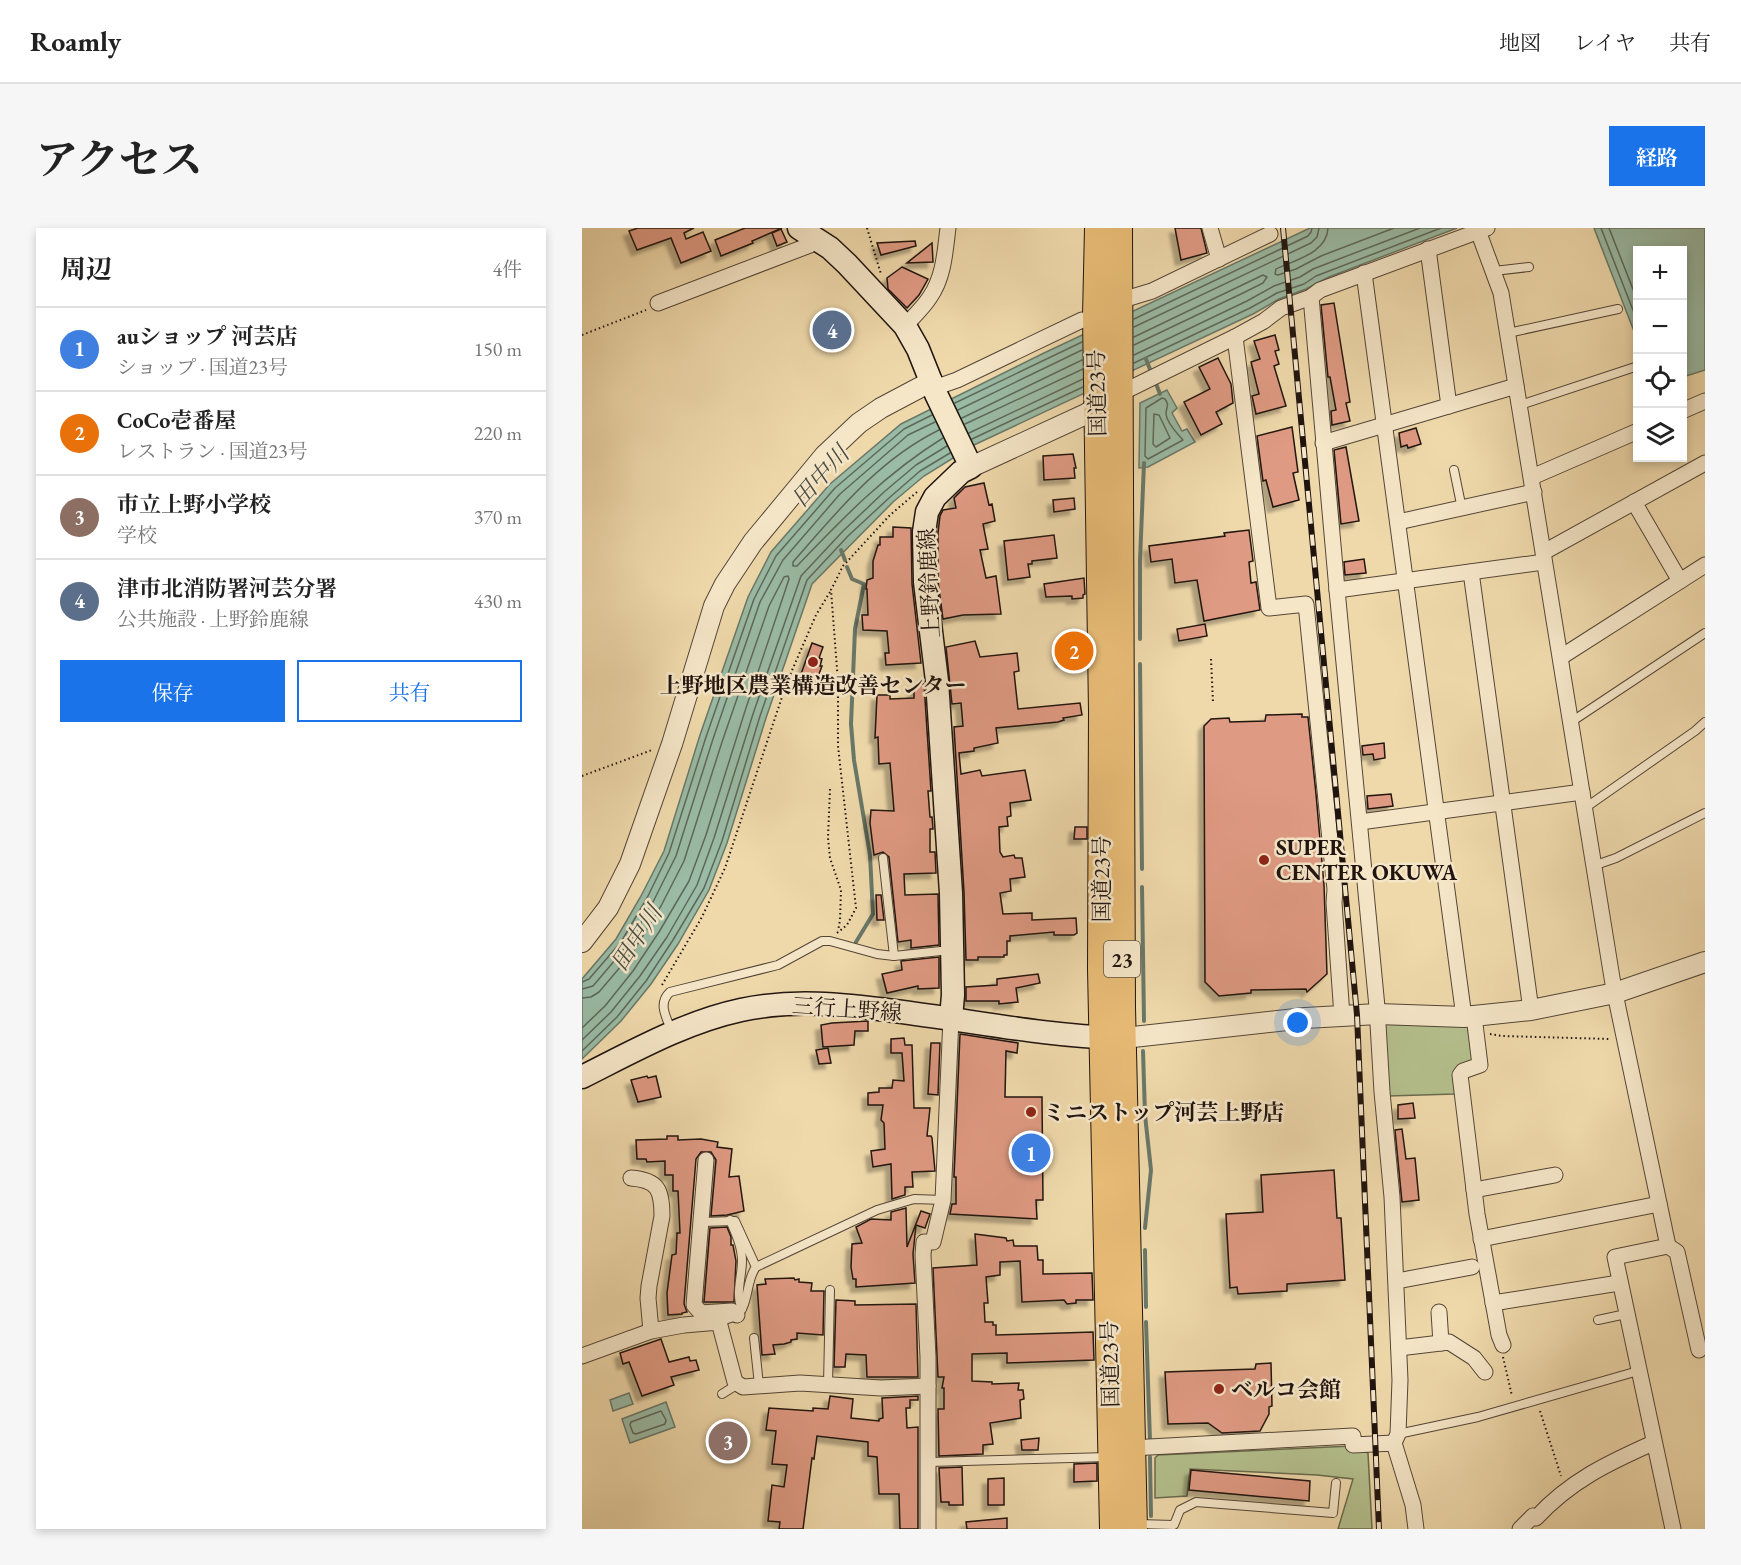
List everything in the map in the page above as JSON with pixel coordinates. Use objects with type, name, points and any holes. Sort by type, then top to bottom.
[{"type":"highway","name":"国道23号","points":[[1098,228],[1109,397],[1122,1007],[1113,1038],[1121,1452],[1127,1527]]},
{"type":"highway","name":"国道23号","points":[[1104,310],[1119,228]]},
{"type":"main road","points":[[807,233],[847,264],[913,337],[969,462]]},
{"type":"main road","name":"上野鈴鹿線","points":[[951,1018],[953,995],[950,950],[951,893],[937,681],[926,582],[924,532],[927,512],[934,497],[969,462]]},
{"type":"main road","name":"三行上野線","points":[[582,1077],[673,1033],[739,1010],[796,1003],[836,1003],[1070,1036],[1113,1038]]},
{"type":"street","points":[[905,326],[930,298],[937,286],[948,228]]},
{"type":"street","points":[[1210,228],[1219,259]]},
{"type":"street","points":[[969,462],[1235,337],[1264,321],[1281,308],[1311,297],[1320,290],[1481,229],[1501,293],[1615,993],[1668,1246],[1677,1252],[1699,1350]]},
{"type":"street","points":[[658,303],[810,245],[807,233]]},
{"type":"street","points":[[582,942],[608,908],[626,874],[672,744],[714,606],[737,564],[825,455],[851,431],[882,408],[957,381],[1270,234]]},
{"type":"street","points":[[1428,249],[1449,406]]},
{"type":"street","points":[[1364,273],[1437,812],[1480,1065],[1463,1071],[1460,1075],[1481,1239],[1503,1345]]},
{"type":"street","points":[[1311,297],[1388,1140],[1399,1348],[1396,1438],[1413,1505],[1416,1529]]},
{"type":"street","points":[[1235,337],[1269,608],[1306,604],[1335,889],[1342,1016]]},
{"type":"street","points":[[1323,443],[1516,386]]},
{"type":"street","points":[[1687,409],[1705,401]]},
{"type":"street","points":[[1398,522],[1462,509],[1533,484],[1633,434]]},
{"type":"street","points":[[1337,590],[1471,572],[1544,557],[1634,502],[1705,463]]},
{"type":"street","points":[[1634,502],[1680,581]]},
{"type":"street","points":[[1561,657],[1705,565]]},
{"type":"street","points":[[1471,572],[1531,1010]]},
{"type":"street","points":[[1360,822],[1503,803],[1583,800]]},
{"type":"street","points":[[1113,1038],[1221,1026],[1378,1014],[1472,1021],[1615,993],[1705,962]]},
{"type":"street","points":[[928,1529],[930,1462],[923,1255],[924,1242],[933,1242],[943,1200],[951,1018]]},
{"type":"street","points":[[706,1160],[694,1305],[701,1313],[740,1312]]},
{"type":"street","points":[[1474,1190],[1554,1175]]},
{"type":"street","points":[[631,1178],[645,1179],[654,1184],[660,1191],[662,1206],[648,1292],[651,1331]]},
{"type":"street","points":[[1481,1239],[1659,1204]]},
{"type":"street","points":[[1668,1246],[1615,1257],[1673,1529]]},
{"type":"street","points":[[1397,1281],[1472,1267]]},
{"type":"street","points":[[1493,1303],[1619,1283]]},
{"type":"street","points":[[1438,1312],[1441,1343]]},
{"type":"street","points":[[582,1356],[651,1331],[719,1322],[735,1382],[743,1387],[800,1383],[881,1388],[928,1386]]},
{"type":"street","points":[[1399,1348],[1449,1342],[1467,1353],[1479,1363],[1485,1372]]},
{"type":"street","points":[[1121,1452],[1353,1437],[1353,1444],[1396,1438]]},
{"type":"street","points":[[1520,1529],[1533,1516],[1536,1518],[1565,1489],[1653,1443]]},
{"type":"lane","points":[[1494,271],[1529,267]]},
{"type":"lane","points":[[1508,333],[1618,309]]},
{"type":"lane","points":[[1520,405],[1633,368]]},
{"type":"lane","points":[[1454,470],[1462,509]]},
{"type":"lane","points":[[1571,722],[1705,633]]},
{"type":"lane","points":[[1583,800],[1695,731],[1705,722]]},
{"type":"lane","points":[[1593,866],[1616,858],[1705,813]]},
{"type":"lane","points":[[883,858],[894,956]]},
{"type":"lane","points":[[673,1033],[662,1005],[664,999],[672,992],[778,965],[822,941],[894,956],[950,950]]},
{"type":"lane","points":[[719,1322],[740,1312],[750,1274],[756,1267],[877,1210],[914,1199],[943,1200]]},
{"type":"lane","points":[[702,1222],[730,1220],[737,1223],[756,1267]]},
{"type":"lane","points":[[730,1220],[740,1244],[742,1261],[740,1312]]},
{"type":"lane","points":[[828,1383],[830,1290]]},
{"type":"lane","points":[[1598,1320],[1626,1314]]},
{"type":"lane","points":[[754,1338],[759,1385]]},
{"type":"lane","points":[[1396,1438],[1638,1371]]},
{"type":"lane","points":[[722,1394],[738,1384]]},
{"type":"lane","points":[[930,1462],[1121,1452]]},
{"type":"lane","points":[[1127,1527],[1177,1527],[1180,1510],[1196,1502],[1333,1513],[1336,1483]]},
{"type":"path","points":[[867,228],[882,278],[883,285],[879,297]]},
{"type":"path","points":[[582,335],[658,303]]},
{"type":"path","points":[[664,999],[661,992],[662,984],[702,917],[725,868],[779,702],[810,628],[843,566],[874,531],[906,500],[923,488]]},
{"type":"path","points":[[830,789],[828,838],[830,858],[842,890],[840,920],[836,933],[847,925],[856,908],[838,746],[837,665],[831,590]]},
{"type":"path","points":[[1211,659],[1213,702]]},
{"type":"path","points":[[582,777],[672,744]]},
{"type":"path","points":[[1472,1021],[1502,1036],[1625,1040]]},
{"type":"path","points":[[1503,1345],[1500,1348],[1514,1407]]},
{"type":"path","points":[[1536,1399],[1565,1489]]},
{"type":"shaded area","points":[[1387,1023],[1469,1025],[1476,1060],[1458,1092],[1455,1094],[1388,1096],[1384,1026]]},
{"type":"shaded area","points":[[1352,1446],[1368,1453],[1372,1529],[1338,1529],[1353,1479],[1190,1469],[1187,1496],[1155,1498],[1155,1458],[1158,1455]]},
{"type":"water","name":"田中川","points":[[1310,228],[1457,228],[1329,277],[1279,299],[1253,314],[974,445],[924,476],[893,502],[812,584],[766,718],[727,843],[709,890],[678,944],[651,984],[621,1021],[582,1059],[582,979],[616,939],[664,851],[700,735],[748,597],[771,552],[830,484],[901,424],[1044,353]]},
{"type":"water","points":[[1594,228],[1705,228],[1705,370],[1687,376],[1687,246],[1633,246],[1633,329]]},
{"type":"water","points":[[1167,390],[1177,408],[1172,413],[1182,431],[1187,429],[1195,442],[1148,467],[1139,468],[1140,403]]},
{"type":"water","points":[[629,1393],[633,1404],[613,1411],[610,1400]]},
{"type":"water","points":[[666,1402],[675,1427],[630,1443],[622,1419]]},
{"type":"building","points":[[638,228],[694,228],[684,233],[686,239],[703,232],[711,251],[681,263],[671,238],[637,250],[629,231]]},
{"type":"building","points":[[745,228],[782,228],[721,256],[715,240]]},
{"type":"building","points":[[1175,228],[1201,228],[1207,253],[1181,260]]},
{"type":"building","points":[[781,229],[787,242],[777,246],[772,233]]},
{"type":"building","points":[[915,241],[916,246],[881,255],[877,243]]},
{"type":"building","points":[[932,243],[933,262],[907,263]]},
{"type":"building","points":[[902,267],[928,279],[919,295],[907,308],[888,289],[887,278]]},
{"type":"building","points":[[1334,303],[1350,402],[1346,403],[1350,421],[1332,425],[1331,411],[1336,410],[1330,377],[1328,377],[1321,305]]},
{"type":"building","points":[[1275,335],[1279,350],[1275,351],[1279,364],[1274,366],[1286,406],[1256,414],[1252,396],[1259,394],[1251,362],[1260,359],[1254,341]]},
{"type":"building","points":[[1218,358],[1231,384],[1233,403],[1216,412],[1222,424],[1201,435],[1184,402],[1210,389],[1199,367]]},
{"type":"building","points":[[1292,427],[1298,472],[1293,473],[1299,500],[1273,507],[1266,480],[1263,481],[1257,436]]},
{"type":"building","points":[[1416,428],[1421,444],[1408,448],[1407,445],[1401,447],[1399,433]]},
{"type":"building","points":[[1346,447],[1359,521],[1341,524],[1334,450]]},
{"type":"building","points":[[1073,454],[1076,468],[1074,468],[1075,478],[1044,480],[1043,456]]},
{"type":"building","points":[[984,483],[989,505],[992,504],[995,521],[983,524],[988,549],[980,550],[986,578],[996,576],[1001,614],[963,615],[943,619],[938,581],[940,516],[943,510],[956,508],[954,498],[965,487]]},
{"type":"building","points":[[1074,498],[1075,509],[1054,512],[1053,500]]},
{"type":"building","points":[[893,527],[911,528],[912,584],[921,663],[886,665],[885,653],[889,653],[887,631],[863,630],[862,615],[868,615],[867,580],[873,578],[873,561],[878,545],[880,545],[880,537],[893,537]]},
{"type":"building","points":[[1249,530],[1253,561],[1249,562],[1251,583],[1256,582],[1260,610],[1204,621],[1197,580],[1175,583],[1172,559],[1151,562],[1149,546],[1225,536],[1224,533]]},
{"type":"building","points":[[1054,535],[1057,558],[1032,561],[1032,564],[1028,564],[1030,577],[1008,580],[1004,541]]},
{"type":"building","points":[[1364,559],[1366,573],[1345,575],[1344,562]]},
{"type":"building","points":[[1084,578],[1083,598],[1046,597],[1044,584]]},
{"type":"building","points":[[1205,624],[1207,636],[1179,641],[1177,629]]},
{"type":"building","points":[[975,641],[980,657],[1017,653],[1019,671],[1014,672],[1018,709],[1080,703],[1082,715],[1063,718],[1064,720],[1058,722],[996,728],[998,743],[959,753],[961,774],[980,770],[982,776],[1025,770],[1031,800],[1010,803],[1011,816],[1007,817],[1008,826],[999,827],[1000,852],[1003,857],[1014,855],[1015,858],[1022,858],[1025,877],[1010,879],[1011,891],[1000,893],[1003,914],[1032,913],[1032,920],[1076,918],[1077,933],[1054,935],[1054,932],[1010,936],[1010,941],[1007,941],[1007,955],[1004,957],[978,957],[978,960],[966,960],[954,727],[963,726],[961,703],[952,704],[946,647]]},
{"type":"building","points":[[1085,642],[1086,658],[1061,662],[1059,646]]},
{"type":"building","name":"上野地区農業構造改善センター","points":[[812,643],[823,647],[819,658],[822,659],[820,666],[822,666],[816,682],[800,677]]},
{"type":"building","points":[[914,684],[924,684],[931,791],[928,791],[933,829],[930,829],[930,852],[935,852],[936,873],[904,874],[905,895],[938,894],[939,945],[911,948],[911,940],[898,942],[889,857],[883,852],[874,855],[870,823],[871,810],[894,811],[890,763],[879,764],[878,737],[875,738],[877,695],[890,695],[890,699],[914,698]]},
{"type":"building","name":"SUPER CENTER OKUWA","points":[[1302,714],[1302,717],[1308,717],[1316,794],[1324,885],[1327,974],[1307,992],[1306,989],[1251,990],[1251,993],[1219,996],[1205,982],[1204,726],[1211,719],[1229,718],[1230,722],[1265,721],[1266,715]]},
{"type":"building","points":[[1384,743],[1385,758],[1374,760],[1373,754],[1363,755],[1362,746]]},
{"type":"building","points":[[1391,794],[1393,806],[1368,809],[1367,796]]},
{"type":"building","points":[[1075,827],[1087,827],[1087,839],[1074,839]]},
{"type":"building","points":[[876,895],[881,895],[884,920],[877,920]]},
{"type":"building","points":[[939,957],[939,988],[918,989],[918,986],[887,993],[882,974],[902,970],[901,961]]},
{"type":"building","points":[[1038,974],[1040,983],[1016,988],[1018,1002],[999,1004],[999,1001],[966,1001],[966,987],[997,985],[997,979]]},
{"type":"building","points":[[868,1021],[868,1031],[855,1031],[854,1045],[823,1047],[821,1025]]},
{"type":"building","points":[[960,1034],[1018,1043],[1017,1053],[1006,1051],[1005,1097],[1042,1097],[1043,1200],[1036,1200],[1037,1219],[950,1214],[952,1204],[956,1204],[956,1177],[954,1177]]},
{"type":"building","points":[[904,1038],[905,1045],[912,1045],[914,1108],[930,1108],[927,1136],[932,1138],[935,1171],[912,1172],[913,1187],[905,1187],[905,1195],[892,1199],[891,1164],[873,1167],[871,1151],[885,1149],[884,1123],[881,1120],[883,1105],[868,1105],[868,1093],[879,1092],[879,1088],[892,1088],[893,1080],[904,1081],[902,1053],[891,1053],[891,1039]]},
{"type":"building","points":[[931,1043],[940,1043],[938,1095],[928,1094]]},
{"type":"building","points":[[828,1048],[831,1063],[819,1064],[816,1050]]},
{"type":"building","points":[[647,1076],[648,1078],[656,1076],[661,1097],[638,1102],[631,1080]]},
{"type":"building","points":[[1413,1103],[1415,1118],[1398,1119],[1398,1105]]},
{"type":"building","points":[[1402,1129],[1406,1159],[1415,1158],[1419,1200],[1402,1202],[1395,1130]]},
{"type":"building","points":[[667,1136],[678,1136],[678,1140],[701,1139],[718,1142],[717,1147],[732,1149],[729,1177],[739,1176],[744,1211],[711,1216],[716,1160],[711,1152],[701,1152],[696,1159],[684,1304],[687,1312],[668,1315],[667,1293],[672,1255],[676,1254],[677,1233],[680,1233],[678,1191],[673,1191],[673,1175],[665,1175],[665,1161],[647,1162],[646,1159],[637,1159],[636,1140],[667,1139]]},
{"type":"building","points":[[1334,1170],[1337,1218],[1341,1218],[1345,1280],[1287,1284],[1287,1291],[1238,1294],[1237,1287],[1230,1288],[1226,1214],[1263,1212],[1261,1175]]},
{"type":"building","points":[[906,1208],[907,1247],[921,1211],[930,1214],[925,1228],[916,1225],[913,1254],[915,1283],[856,1287],[856,1279],[853,1279],[851,1267],[852,1244],[862,1243],[856,1227],[871,1219],[891,1220],[891,1212]]},
{"type":"building","points":[[727,1227],[731,1237],[736,1261],[734,1302],[704,1302],[710,1228]]},
{"type":"building","points":[[975,1234],[1006,1238],[1007,1241],[1013,1240],[1014,1246],[1037,1246],[1038,1260],[1043,1260],[1043,1274],[1092,1273],[1093,1300],[1076,1300],[1076,1303],[1067,1304],[1064,1300],[1022,1302],[1020,1261],[1000,1262],[1000,1275],[986,1277],[988,1303],[984,1303],[985,1322],[993,1322],[993,1325],[996,1325],[996,1335],[1093,1332],[1094,1360],[1007,1363],[1007,1353],[972,1354],[972,1381],[992,1382],[992,1384],[1019,1383],[1018,1390],[1023,1390],[1024,1399],[1020,1400],[1021,1418],[990,1423],[993,1444],[983,1445],[983,1454],[939,1456],[938,1409],[944,1409],[944,1388],[942,1388],[944,1377],[938,1377],[933,1268],[977,1265]]},
{"type":"building","points":[[765,1279],[799,1279],[799,1282],[812,1283],[811,1291],[824,1291],[823,1335],[797,1333],[797,1339],[791,1342],[773,1345],[775,1354],[762,1355],[757,1285],[766,1284]]},
{"type":"building","points":[[836,1300],[855,1301],[855,1305],[916,1304],[918,1377],[867,1377],[866,1355],[846,1354],[845,1367],[834,1367]]},
{"type":"building","points":[[661,1339],[669,1362],[689,1357],[690,1361],[696,1360],[699,1370],[671,1377],[674,1385],[642,1396],[629,1362],[623,1364],[620,1353]]},
{"type":"building","name":"ベルコ会館","points":[[1271,1363],[1272,1406],[1269,1407],[1269,1414],[1260,1431],[1222,1433],[1208,1423],[1168,1424],[1165,1372],[1255,1369],[1256,1364]]},
{"type":"building","points":[[830,1396],[853,1399],[851,1418],[879,1421],[883,1418],[882,1398],[918,1396],[918,1400],[910,1400],[910,1408],[906,1408],[907,1428],[918,1427],[918,1529],[900,1529],[899,1494],[879,1494],[877,1457],[868,1456],[868,1442],[817,1436],[803,1529],[779,1529],[780,1522],[768,1521],[772,1485],[784,1487],[787,1465],[772,1464],[776,1431],[766,1430],[769,1408],[813,1411],[813,1408],[828,1409]]},
{"type":"building","points":[[1039,1438],[1038,1450],[1022,1450],[1021,1440]]},
{"type":"building","points":[[1097,1463],[1097,1481],[1074,1482],[1074,1464]]},
{"type":"building","points":[[962,1467],[963,1505],[949,1505],[949,1502],[941,1502],[939,1468]]},
{"type":"building","points":[[1191,1470],[1310,1481],[1309,1501],[1189,1490]]},
{"type":"building","points":[[1004,1478],[1004,1505],[988,1505],[988,1479]]},
{"type":"building","points":[[1007,1518],[1007,1529],[967,1529],[966,1522]]},
{"type":"waterway","points":[[1146,359],[1151,372]]},
{"type":"waterway","points":[[1155,381],[1160,394]]},
{"type":"waterway","points":[[1140,639],[1144,463]]},
{"type":"waterway","points":[[841,550],[845,560]]},
{"type":"waterway","points":[[847,567],[852,579],[864,584],[855,629],[851,724],[854,760],[870,855],[873,914],[856,942]]},
{"type":"waterway","points":[[1140,664],[1142,869]]},
{"type":"waterway","points":[[1142,887],[1144,1021]]},
{"type":"waterway","points":[[1143,1051],[1145,1115],[1151,1170],[1145,1228]]},
{"type":"waterway","points":[[1145,1250],[1146,1307]]},
{"type":"waterway","points":[[1146,1322],[1150,1441]]},
{"type":"waterway","points":[[1150,1457],[1151,1516]]},
{"type":"railway","points":[[1283,228],[1357,1015],[1379,1529]]},
{"type":"place","name":"津市北消防署河芸分署","points":[[832,330]]},
{"type":"place","name":"CoCo壱番屋","points":[[1074,651]]},
{"type":"place","name":"上野地区農業構造改善センター","points":[[813,662]]},
{"type":"place","name":"SUPER CENTER OKUWA","points":[[1264,860]]},
{"type":"place","name":"ミニストップ河芸上野店","points":[[1031,1112]]},
{"type":"place","name":"auショップ 河芸店","points":[[1031,1153]]},
{"type":"place","name":"ベルコ会館","points":[[1219,1389]]},
{"type":"place","name":"市立上野小学校","points":[[728,1441]]}]
